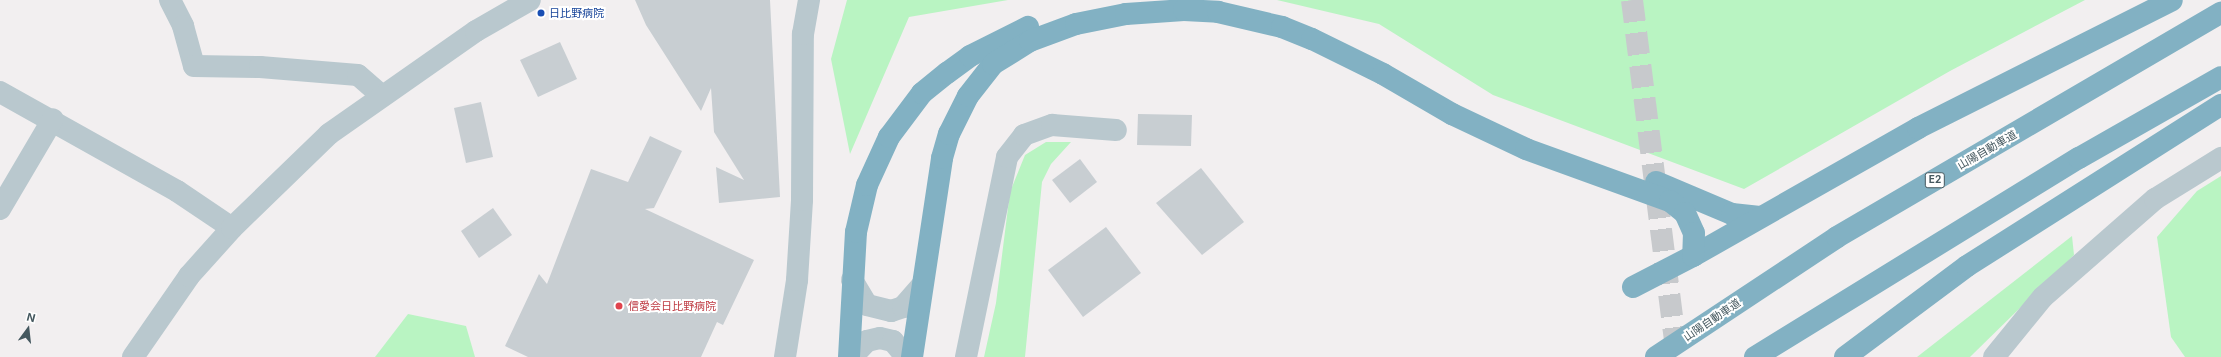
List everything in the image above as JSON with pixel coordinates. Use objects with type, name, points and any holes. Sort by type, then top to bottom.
[{"type":"highway","points":[[848,357],[853,257],[861,208],[876,161],[892,131],[922,93],[970,56],[1024,29],[1082,9],[1140,0]]},
{"type":"highway","points":[[1208,0],[1249,6],[1315,26],[1518,133],[1578,157],[1681,191],[1732,214],[1760,217]]},
{"type":"highway","points":[[1633,287],[1693,256],[1918,128],[2172,0]]},
{"type":"highway","points":[[912,357],[936,183],[949,134],[968,96],[993,64],[1030,41],[1076,24],[1126,14],[1184,10],[1218,12],[1251,19],[1312,38],[1377,71],[1452,114],[1520,146],[1670,201],[1685,213],[1694,234],[1693,256]]},
{"type":"highway","name":"山陽自動車道","points":[[1656,357],[1837,237],[2221,13]]},
{"type":"highway","points":[[1755,357],[2079,158],[2221,77]]},
{"type":"highway","points":[[1845,357],[1967,266],[2221,105]]},
{"type":"street","points":[[170,0],[183,26],[194,66],[260,67],[358,75],[381,96]]},
{"type":"street","points":[[133,357],[189,276],[232,228],[328,134],[476,31],[530,0]]},
{"type":"street","points":[[785,357],[798,258],[802,200],[803,34],[809,0]]},
{"type":"street","points":[[0,92],[52,119],[177,191],[232,228]]},
{"type":"street","points":[[0,209],[52,119]]},
{"type":"street","points":[[966,357],[1007,157],[1024,135],[1052,126],[1116,130]]},
{"type":"street","points":[[1994,357],[2043,297],[2155,199],[2221,158]]},
{"type":"street","points":[[852,280],[867,305],[890,311],[907,303],[921,286]]},
{"type":"street","points":[[852,357],[867,341],[880,338],[893,341],[906,357]]},
{"type":"green space","points":[[847,0],[1008,0],[909,17],[850,154],[831,59]]},
{"type":"green space","points":[[1277,0],[2085,0],[1950,71],[1744,189],[1493,95],[1379,24]]},
{"type":"green space","points":[[1046,142],[1071,142],[1051,164],[1042,182],[1025,357],[984,357],[996,303],[1010,192],[1025,155]]},
{"type":"green space","points":[[2221,176],[2221,357],[2185,357],[2171,337],[2157,237],[2197,191]]},
{"type":"green space","points":[[2072,236],[2074,255],[1970,357],[1917,357]]},
{"type":"green space","points":[[408,314],[466,326],[475,357],[375,357]]},
{"type":"building","points":[[635,0],[770,0],[780,197],[719,203],[716,167],[744,180],[714,132],[711,88],[701,111],[646,25]]},
{"type":"building","points":[[560,42],[577,79],[538,97],[520,60]]},
{"type":"building","points":[[481,102],[493,157],[466,163],[454,108]]},
{"type":"building","points":[[1138,114],[1192,115],[1191,146],[1137,145]]},
{"type":"building","points":[[650,136],[682,151],[654,208],[645,209],[754,260],[723,325],[717,322],[701,357],[528,357],[505,346],[539,274],[547,284],[591,169],[628,182]]},
{"type":"building","points":[[1080,159],[1097,182],[1070,203],[1052,180]]},
{"type":"building","points":[[1201,168],[1244,222],[1202,255],[1156,203]]},
{"type":"building","points":[[493,208],[512,235],[479,258],[461,231]]},
{"type":"building","points":[[1106,227],[1141,273],[1083,317],[1048,270]]},
{"type":"tunnel","points":[[1632,0],[1677,357]]},
{"type":"place","name":"日比野病院","points":[[541,13]]},
{"type":"place","name":"信愛会日比野病院","points":[[619,306]]}]
